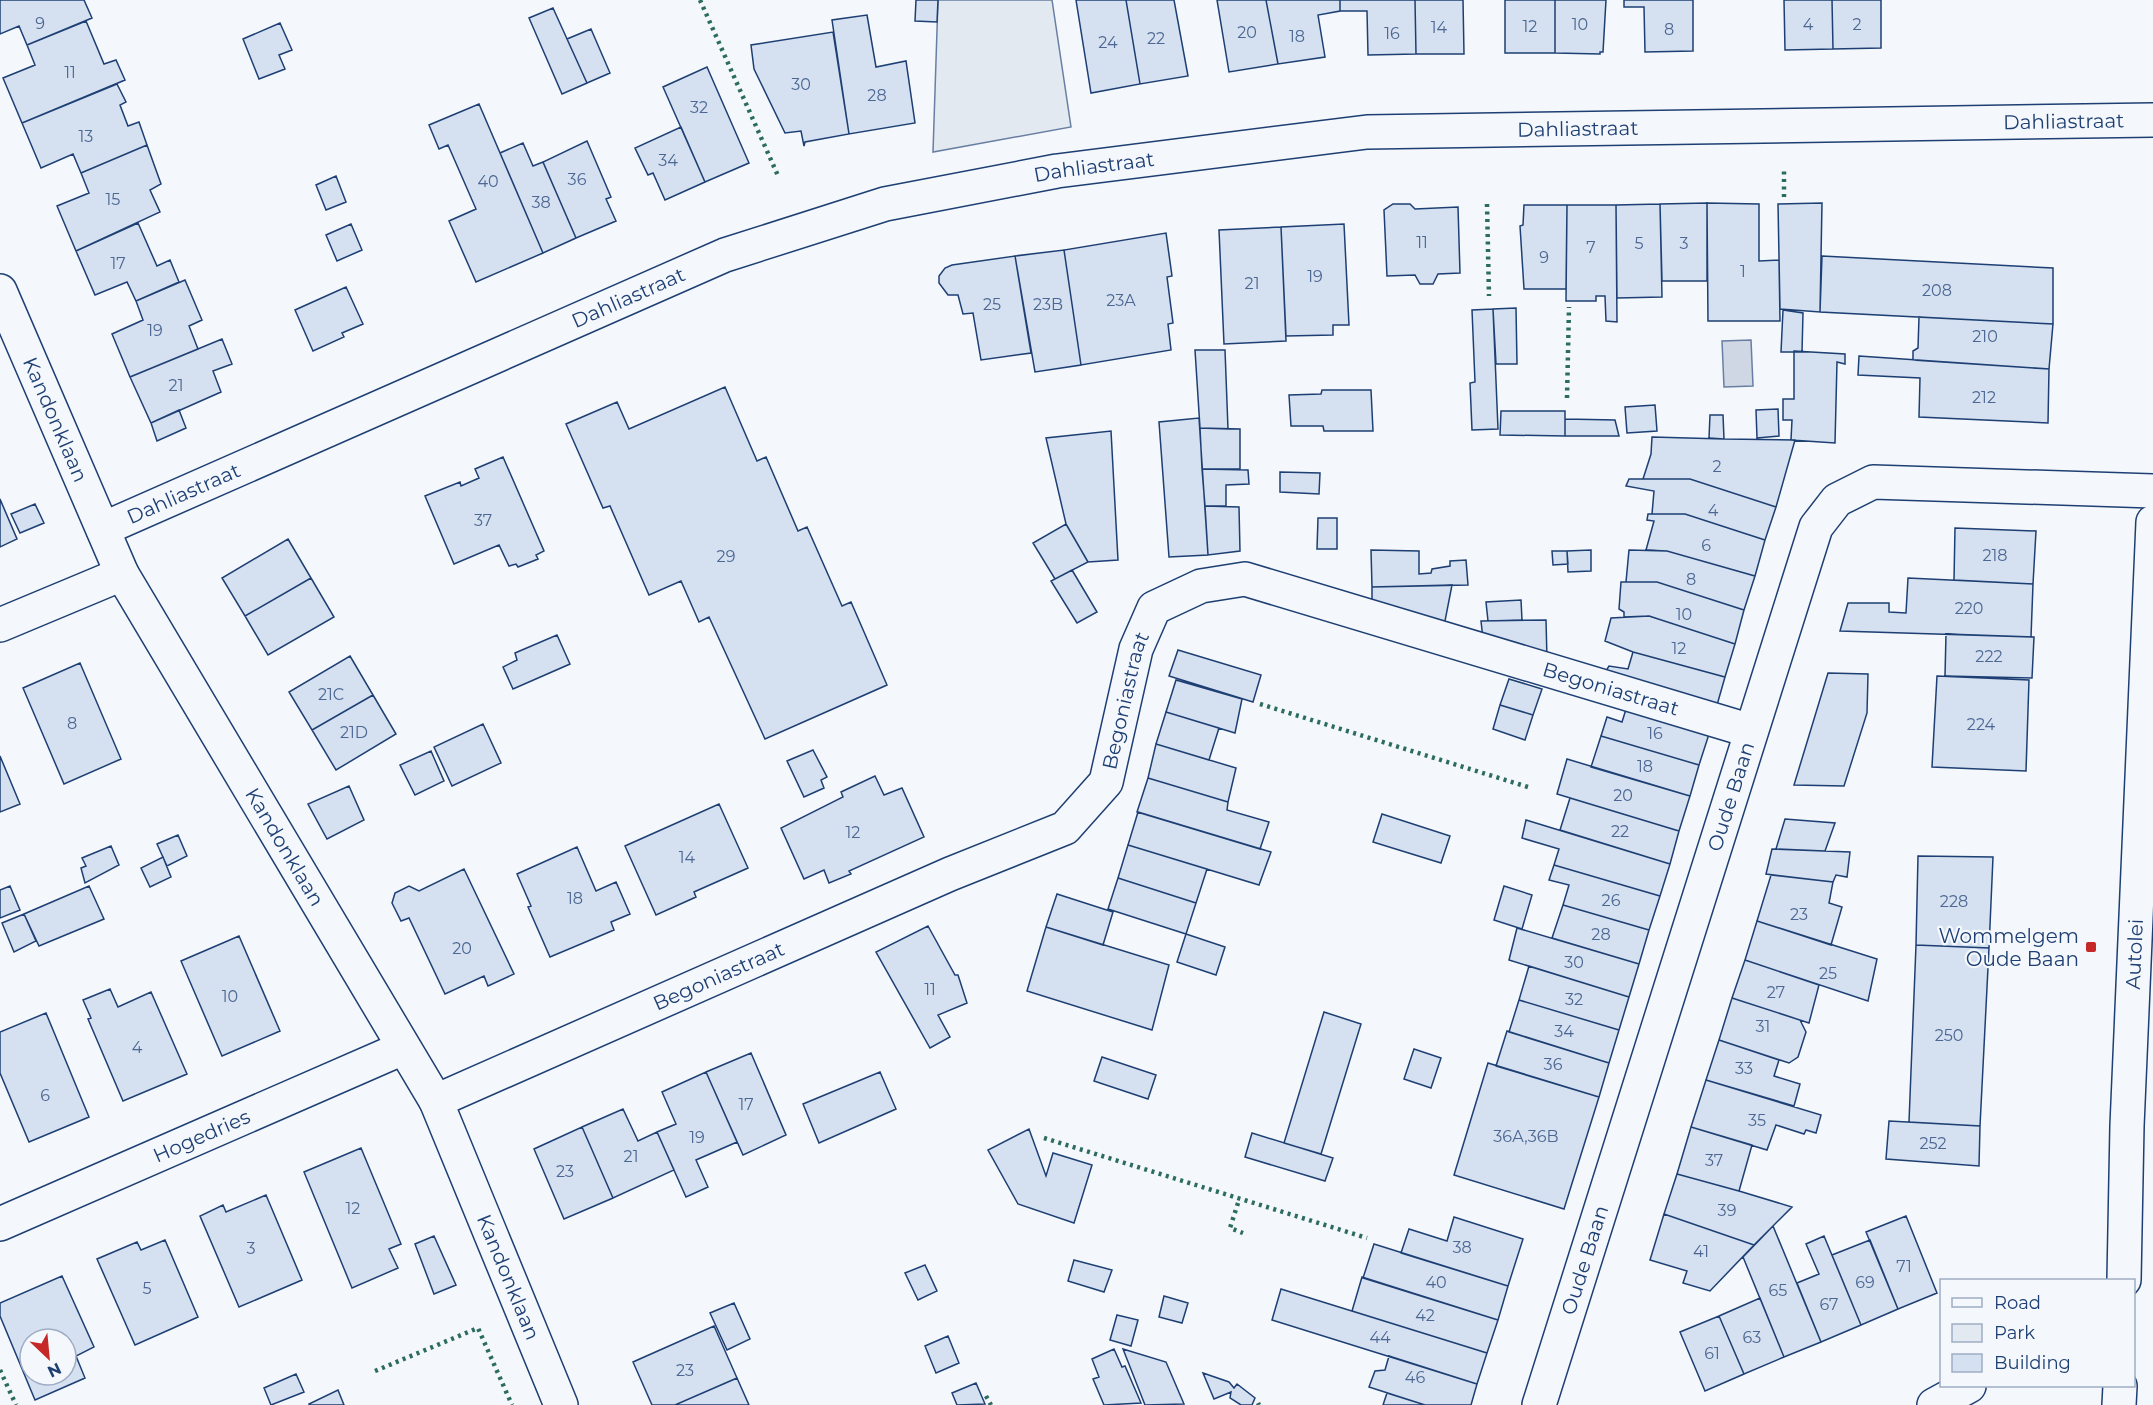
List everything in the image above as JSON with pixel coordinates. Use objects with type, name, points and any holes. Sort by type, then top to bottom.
[{"type":"street","name":"Dahliastraat","points":[[103,529],[725,255],[885,204],[1057,171],[1367,132],[2153,120]]},
{"type":"street","name":"Kandonklaan","points":[[0,291],[122,574],[436,1101],[561,1405]]},
{"type":"street","name":"Oude Baan","points":[[1539,1405],[1816,527],[1837,500],[1873,482],[2153,491]]},
{"type":"street","name":"Autolei","points":[[2124,1279],[2127,1126],[2153,522]]},
{"type":"street","points":[[0,625],[122,574]]},
{"type":"street","name":"Begoniastraat","points":[[436,1101],[950,874],[1065,828],[1106,782],[1136,649],[1154,608],[1201,586],[1245,579],[1751,731]]},
{"type":"street","name":"Hogedries","points":[[0,1224],[404,1048]]},
{"type":"street","points":[[1934,1405],[1967,1387]]},
{"type":"street","points":[[2119,1405],[2120,1387]]},
{"type":"green space","points":[[938,0],[1052,0],[1071,127],[933,152]]},
{"type":"shaded area","points":[[1751,340],[1753,386],[1724,387],[1722,341]]},
{"type":"building","points":[[0,0],[84,0],[92,18],[27,45],[19,26],[0,34]]},
{"type":"building","points":[[916,0],[938,0],[937,22],[915,21]]},
{"type":"building","points":[[1076,0],[1126,0],[1140,84],[1091,93]]},
{"type":"building","points":[[1126,0],[1174,0],[1188,76],[1140,84]]},
{"type":"building","points":[[1217,0],[1266,0],[1278,64],[1229,72]]},
{"type":"building","points":[[1266,0],[1340,0],[1340,11],[1318,15],[1325,57],[1278,64]]},
{"type":"building","points":[[1340,0],[1415,0],[1416,54],[1368,55],[1367,11],[1340,11]]},
{"type":"building","points":[[1415,0],[1463,0],[1464,54],[1416,54]]},
{"type":"building","points":[[1505,0],[1555,0],[1555,53],[1505,53]]},
{"type":"building","points":[[1555,0],[1606,0],[1603,52],[1600,54],[1555,53]]},
{"type":"building","points":[[1624,0],[1693,0],[1693,51],[1645,52],[1644,7],[1624,7]]},
{"type":"building","points":[[1784,0],[1832,0],[1833,49],[1785,50]]},
{"type":"building","points":[[1832,0],[1881,0],[1881,48],[1833,49]]},
{"type":"building","points":[[553,8],[587,83],[562,94],[529,18]]},
{"type":"building","points":[[867,15],[876,67],[906,61],[915,123],[849,134],[832,20]]},
{"type":"building","points":[[86,21],[104,64],[116,60],[125,80],[22,123],[3,78],[35,65],[27,45]]},
{"type":"building","points":[[280,23],[292,50],[279,55],[285,69],[259,79],[243,39]]},
{"type":"building","points":[[591,29],[610,73],[587,83],[567,39]]},
{"type":"building","points":[[833,32],[849,134],[805,142],[804,146],[801,131],[785,133],[754,69],[751,45]]},
{"type":"building","points":[[707,67],[749,163],[705,182],[663,87]]},
{"type":"building","points":[[117,84],[126,102],[120,105],[128,126],[139,122],[147,145],[81,173],[73,154],[41,168],[22,123]]},
{"type":"building","points":[[479,104],[543,253],[476,282],[449,221],[476,209],[448,145],[439,149],[429,125]]},
{"type":"building","points":[[681,127],[705,182],[665,200],[653,173],[648,175],[635,148]]},
{"type":"building","points":[[587,141],[611,197],[606,199],[616,221],[576,238],[543,162]]},
{"type":"building","points":[[523,143],[533,166],[543,162],[576,238],[543,253],[500,153]]},
{"type":"building","points":[[147,145],[161,184],[150,190],[160,212],[76,251],[57,206],[89,193],[81,173]]},
{"type":"building","points":[[336,176],[346,202],[326,210],[316,185]]},
{"type":"building","points":[[1707,203],[1759,204],[1759,261],[1779,260],[1780,321],[1708,321]]},
{"type":"building","points":[[1707,203],[1707,281],[1662,281],[1660,204]]},
{"type":"building","points":[[1822,203],[1820,312],[1780,309],[1778,204]]},
{"type":"building","points":[[1393,204],[1410,204],[1415,209],[1458,207],[1460,273],[1438,274],[1433,284],[1420,284],[1415,275],[1387,276],[1384,210]]},
{"type":"building","points":[[1660,204],[1662,297],[1617,298],[1616,205]]},
{"type":"building","points":[[1524,205],[1567,205],[1566,289],[1524,289],[1520,226],[1523,225]]},
{"type":"building","points":[[1567,205],[1616,205],[1617,322],[1606,321],[1605,296],[1596,296],[1596,301],[1566,301]]},
{"type":"building","points":[[138,223],[157,266],[170,260],[179,282],[136,301],[127,282],[95,295],[76,251]]},
{"type":"building","points":[[351,224],[362,250],[337,261],[326,235]]},
{"type":"building","points":[[1344,224],[1349,325],[1333,325],[1333,335],[1286,336],[1281,227]]},
{"type":"building","points":[[1281,227],[1286,341],[1224,344],[1219,230]]},
{"type":"building","points":[[1166,233],[1172,276],[1167,277],[1173,323],[1168,324],[1171,350],[1081,365],[1064,250]]},
{"type":"building","points":[[1064,250],[1081,365],[1035,372],[1015,256]]},
{"type":"building","points":[[1015,256],[1031,353],[981,360],[973,313],[963,314],[958,295],[948,295],[939,283],[939,276],[945,268],[952,265]]},
{"type":"building","points":[[1822,256],[2053,268],[2053,324],[1820,312]]},
{"type":"building","points":[[185,280],[202,320],[189,326],[198,349],[130,377],[112,334],[143,320],[136,301]]},
{"type":"building","points":[[346,287],[363,324],[342,333],[344,337],[313,351],[295,310]]},
{"type":"building","points":[[1516,308],[1517,364],[1496,364],[1493,309]]},
{"type":"building","points":[[1493,309],[1498,429],[1472,430],[1470,383],[1475,382],[1472,310]]},
{"type":"building","points":[[1783,310],[1803,313],[1802,352],[1781,352]]},
{"type":"building","points":[[1919,317],[2053,324],[2049,369],[1913,360],[1913,351],[1918,348]]},
{"type":"building","points":[[222,339],[232,364],[213,371],[221,392],[151,423],[130,377]]},
{"type":"building","points":[[1195,350],[1225,350],[1228,429],[1200,428]]},
{"type":"building","points":[[1794,351],[1845,354],[1845,364],[1837,362],[1835,443],[1791,440],[1792,420],[1783,420],[1783,399],[1794,399]]},
{"type":"building","points":[[1859,356],[2049,369],[2048,423],[1919,417],[1920,378],[1858,375]]},
{"type":"building","points":[[725,387],[757,461],[766,457],[798,531],[807,527],[842,606],[851,602],[887,685],[765,739],[709,617],[699,622],[681,581],[649,595],[610,506],[603,508],[566,424],[617,402],[629,429]]},
{"type":"building","points":[[1322,390],[1371,390],[1373,431],[1324,431],[1323,426],[1291,426],[1289,395],[1321,394]]},
{"type":"building","points":[[1655,405],[1657,431],[1627,433],[1625,407]]},
{"type":"building","points":[[1778,409],[1779,436],[1757,438],[1756,410]]},
{"type":"building","points":[[179,410],[186,428],[157,441],[151,423]]},
{"type":"building","points":[[1501,411],[1565,411],[1565,436],[1500,435]]},
{"type":"building","points":[[1710,415],[1723,415],[1724,439],[1709,438]]},
{"type":"building","points":[[1199,418],[1208,555],[1169,557],[1159,422]]},
{"type":"building","points":[[1565,419],[1615,420],[1619,436],[1565,436]]},
{"type":"building","points":[[1200,428],[1240,429],[1240,469],[1202,469]]},
{"type":"building","points":[[1111,431],[1118,560],[1088,562],[1066,524],[1046,438]]},
{"type":"building","points":[[1652,437],[1795,440],[1776,507],[1690,479],[1643,479],[1651,454]]},
{"type":"building","points":[[503,457],[544,551],[536,555],[538,559],[518,567],[516,564],[509,566],[499,545],[454,564],[425,496],[460,482],[461,486],[479,478],[475,469]]},
{"type":"building","points":[[1202,469],[1248,470],[1249,484],[1226,485],[1226,506],[1205,506]]},
{"type":"building","points":[[1280,472],[1320,473],[1319,494],[1280,492]]},
{"type":"building","points":[[1629,479],[1690,479],[1776,507],[1765,540],[1685,514],[1652,514],[1654,491],[1626,486]]},
{"type":"building","points":[[0,499],[17,539],[0,547]]},
{"type":"building","points":[[35,504],[44,523],[20,533],[11,514]]},
{"type":"building","points":[[1205,506],[1239,507],[1240,551],[1208,555]]},
{"type":"building","points":[[1648,514],[1685,514],[1765,540],[1755,576],[1667,551],[1646,550],[1654,521],[1647,520]]},
{"type":"building","points":[[1318,518],[1337,518],[1337,549],[1317,549]]},
{"type":"building","points":[[1066,524],[1088,562],[1055,579],[1033,543]]},
{"type":"building","points":[[1955,528],[2036,531],[2033,584],[1954,580]]},
{"type":"building","points":[[288,539],[311,578],[245,616],[222,578]]},
{"type":"building","points":[[1371,550],[1419,551],[1419,574],[1431,573],[1432,569],[1450,566],[1450,561],[1466,560],[1468,585],[1372,587]]},
{"type":"building","points":[[1591,550],[1591,571],[1568,572],[1567,551]]},
{"type":"building","points":[[1629,550],[1667,551],[1755,576],[1744,610],[1657,582],[1626,582]]},
{"type":"building","points":[[1552,551],[1567,551],[1568,564],[1553,565]]},
{"type":"building","points":[[1072,570],[1097,612],[1077,623],[1051,581]]},
{"type":"building","points":[[311,578],[334,617],[268,655],[245,616]]},
{"type":"building","points":[[1908,578],[2033,584],[2031,637],[1840,631],[1848,603],[1889,603],[1889,612],[1906,613]]},
{"type":"building","points":[[1621,582],[1657,582],[1744,610],[1735,644],[1649,616],[1624,617],[1624,612],[1619,609]]},
{"type":"building","points":[[1452,585],[1445,621],[1422,619],[1372,604],[1372,587]]},
{"type":"building","points":[[1521,600],[1522,620],[1488,621],[1486,602]]},
{"type":"building","points":[[1649,616],[1735,644],[1725,677],[1633,652],[1605,641],[1611,618]]},
{"type":"building","points":[[1546,620],[1547,659],[1483,639],[1481,621]]},
{"type":"building","points":[[1946,634],[2034,637],[2032,678],[1945,676]]},
{"type":"building","points":[[557,635],[570,664],[513,689],[503,667],[517,660],[515,653]]},
{"type":"building","points":[[1178,650],[1261,675],[1253,702],[1169,676]]},
{"type":"building","points":[[1633,652],[1725,677],[1715,712],[1602,677],[1609,666],[1628,669]]},
{"type":"building","points":[[350,656],[373,695],[312,730],[289,692]]},
{"type":"building","points":[[80,663],[121,759],[64,784],[23,688]]},
{"type":"building","points":[[1828,673],[1868,674],[1867,713],[1844,786],[1794,785]]},
{"type":"building","points":[[1937,676],[2029,680],[2026,771],[1932,767]]},
{"type":"building","points":[[1509,679],[1542,689],[1533,715],[1500,705]]},
{"type":"building","points":[[1176,680],[1242,699],[1235,733],[1166,712]]},
{"type":"building","points":[[373,695],[396,734],[336,770],[312,730]]},
{"type":"building","points":[[1500,705],[1533,715],[1525,740],[1493,729]]},
{"type":"building","points":[[1627,706],[1710,731],[1699,765],[1601,736],[1607,717],[1622,722]]},
{"type":"building","points":[[1166,712],[1219,728],[1209,760],[1156,744]]},
{"type":"building","points":[[483,724],[501,763],[452,786],[434,747]]},
{"type":"building","points":[[1601,736],[1699,765],[1690,796],[1591,767]]},
{"type":"building","points":[[1156,744],[1236,768],[1228,802],[1148,778]]},
{"type":"building","points":[[813,750],[827,777],[821,780],[824,788],[804,797],[787,761]]},
{"type":"building","points":[[431,751],[444,781],[415,795],[400,765]]},
{"type":"building","points":[[0,756],[20,804],[0,812]]},
{"type":"building","points":[[1567,759],[1690,796],[1679,831],[1557,794]]},
{"type":"building","points":[[875,776],[884,795],[902,788],[924,837],[849,871],[851,874],[829,883],[824,870],[804,879],[781,828],[843,797],[841,792]]},
{"type":"building","points":[[1148,778],[1228,802],[1227,810],[1269,822],[1260,849],[1137,812]]},
{"type":"building","points":[[349,786],[364,820],[327,839],[308,804]]},
{"type":"building","points":[[1570,798],[1679,831],[1670,864],[1560,830]]},
{"type":"building","points":[[719,804],[748,868],[694,892],[696,897],[656,915],[625,846]]},
{"type":"building","points":[[1138,812],[1271,852],[1259,885],[1128,845]]},
{"type":"building","points":[[1382,814],[1450,836],[1441,863],[1373,842]]},
{"type":"building","points":[[1785,819],[1835,823],[1825,851],[1776,849]]},
{"type":"building","points":[[1526,820],[1670,864],[1660,896],[1554,865],[1559,849],[1522,838]]},
{"type":"building","points":[[178,835],[187,856],[167,866],[157,844]]},
{"type":"building","points":[[1128,845],[1207,869],[1196,903],[1118,878]]},
{"type":"building","points":[[111,846],[119,865],[85,883],[81,868],[86,866],[82,858]]},
{"type":"building","points":[[577,847],[596,891],[616,882],[630,914],[611,922],[614,930],[550,957],[528,907],[531,906],[517,874]]},
{"type":"building","points":[[1772,849],[1850,852],[1847,877],[1836,875],[1833,882],[1766,874]]},
{"type":"building","points":[[1918,856],[1993,857],[1989,948],[1916,945]]},
{"type":"building","points":[[163,857],[171,877],[150,887],[141,868]]},
{"type":"building","points":[[1554,865],[1660,896],[1649,930],[1563,905],[1569,885],[1549,880]]},
{"type":"building","points":[[464,869],[514,974],[488,986],[484,976],[445,994],[409,918],[401,921],[392,903],[395,893],[409,886],[419,891]]},
{"type":"building","points":[[1771,875],[1833,882],[1829,903],[1842,907],[1831,945],[1757,921]]},
{"type":"building","points":[[1118,878],[1196,903],[1186,934],[1108,909]]},
{"type":"building","points":[[10,886],[20,910],[0,918],[0,890]]},
{"type":"building","points":[[89,886],[104,919],[39,946],[24,914]]},
{"type":"building","points":[[1504,886],[1532,895],[1522,929],[1494,920]]},
{"type":"building","points":[[1057,894],[1113,912],[1103,945],[1046,927]]},
{"type":"building","points":[[1563,905],[1649,930],[1639,964],[1552,938]]},
{"type":"building","points":[[24,914],[36,941],[14,952],[2,923]]},
{"type":"building","points":[[1757,921],[1877,959],[1868,1001],[1745,960]]},
{"type":"building","points":[[928,926],[955,975],[958,975],[967,1003],[938,1015],[950,1037],[930,1048],[876,952]]},
{"type":"building","points":[[1046,927],[1169,965],[1152,1030],[1027,991]]},
{"type":"building","points":[[1517,928],[1639,964],[1629,997],[1509,960]]},
{"type":"building","points":[[1186,934],[1225,947],[1216,975],[1177,962]]},
{"type":"building","points":[[239,936],[280,1031],[222,1056],[181,961]]},
{"type":"building","points":[[1916,945],[1989,948],[1980,1126],[1909,1122]]},
{"type":"building","points":[[1745,960],[1819,985],[1809,1023],[1732,998]]},
{"type":"building","points":[[1529,966],[1629,997],[1619,1030],[1519,1000]]},
{"type":"building","points":[[110,989],[118,1007],[151,992],[187,1074],[123,1101],[88,1019],[91,1018],[83,1000]]},
{"type":"building","points":[[1732,998],[1800,1020],[1806,1032],[1798,1057],[1789,1063],[1719,1040]]},
{"type":"building","points":[[1519,1000],[1619,1030],[1609,1063],[1509,1032]]},
{"type":"building","points":[[1324,1012],[1361,1024],[1321,1154],[1284,1143]]},
{"type":"building","points":[[46,1013],[89,1117],[29,1142],[0,1073],[0,1032]]},
{"type":"building","points":[[1507,1031],[1609,1063],[1599,1097],[1496,1066]]},
{"type":"building","points":[[1719,1040],[1779,1060],[1774,1076],[1800,1084],[1794,1106],[1706,1080]]},
{"type":"building","points":[[1414,1049],[1441,1058],[1431,1088],[1404,1079]]},
{"type":"building","points":[[751,1053],[786,1135],[743,1155],[706,1072]]},
{"type":"building","points":[[1102,1057],[1156,1075],[1148,1099],[1094,1081]]},
{"type":"building","points":[[1488,1063],[1599,1097],[1564,1209],[1454,1175]]},
{"type":"building","points":[[706,1072],[737,1142],[696,1160],[708,1187],[686,1197],[657,1132],[676,1124],[662,1092]]},
{"type":"building","points":[[880,1072],[896,1109],[819,1143],[803,1104]]},
{"type":"building","points":[[1706,1080],[1821,1115],[1816,1133],[1806,1130],[1804,1134],[1776,1125],[1767,1150],[1691,1127]]},
{"type":"building","points":[[623,1109],[638,1141],[657,1132],[674,1170],[613,1198],[582,1127]]},
{"type":"building","points":[[1889,1121],[1980,1126],[1979,1166],[1886,1159]]},
{"type":"building","points":[[582,1127],[613,1198],[564,1219],[534,1149]]},
{"type":"building","points":[[1691,1127],[1752,1145],[1739,1191],[1677,1174]]},
{"type":"building","points":[[1029,1129],[1046,1176],[1053,1153],[1092,1165],[1074,1223],[1018,1204],[988,1150]]},
{"type":"building","points":[[1252,1133],[1333,1158],[1325,1181],[1245,1157]]},
{"type":"building","points":[[361,1148],[401,1244],[389,1249],[398,1268],[352,1288],[304,1172]]},
{"type":"building","points":[[1677,1174],[1792,1207],[1754,1245],[1664,1214]]},
{"type":"building","points":[[266,1195],[302,1280],[239,1307],[200,1216],[223,1205],[226,1212]]},
{"type":"building","points":[[1664,1214],[1754,1245],[1710,1291],[1683,1283],[1687,1271],[1650,1260]]},
{"type":"building","points":[[1906,1216],[1937,1293],[1898,1309],[1866,1232]]},
{"type":"building","points":[[1454,1217],[1523,1239],[1508,1286],[1401,1253],[1409,1229],[1447,1241]]},
{"type":"building","points":[[1773,1226],[1821,1342],[1784,1357],[1743,1257]]},
{"type":"building","points":[[434,1236],[456,1285],[434,1294],[415,1244]]},
{"type":"building","points":[[1824,1236],[1861,1325],[1821,1342],[1797,1283],[1819,1274],[1806,1244]]},
{"type":"building","points":[[165,1240],[198,1317],[135,1345],[97,1259],[137,1242],[141,1250]]},
{"type":"building","points":[[1870,1240],[1898,1309],[1861,1325],[1832,1255]]},
{"type":"building","points":[[1374,1244],[1508,1286],[1498,1320],[1363,1278]]},
{"type":"building","points":[[1074,1260],[1112,1270],[1104,1292],[1068,1281]]},
{"type":"building","points":[[925,1265],[937,1291],[918,1300],[905,1273]]},
{"type":"building","points":[[62,1276],[94,1347],[78,1355],[78,1327],[18,1327],[18,1359],[0,1316],[0,1303]]},
{"type":"building","points":[[1362,1277],[1498,1320],[1487,1353],[1352,1311]]},
{"type":"building","points":[[1281,1289],[1487,1353],[1477,1384],[1272,1320]]},
{"type":"building","points":[[1164,1296],[1188,1303],[1182,1323],[1159,1317]]},
{"type":"building","points":[[1760,1298],[1784,1357],[1744,1374],[1719,1316]]},
{"type":"building","points":[[734,1303],[750,1339],[727,1350],[710,1313]]},
{"type":"building","points":[[1117,1315],[1138,1320],[1131,1346],[1110,1340]]},
{"type":"building","points":[[1719,1316],[1744,1374],[1705,1391],[1680,1332]]},
{"type":"building","points":[[714,1326],[737,1378],[675,1405],[652,1405],[633,1362]]},
{"type":"building","points":[[948,1336],[959,1363],[936,1373],[925,1346]]},
{"type":"building","points":[[1114,1349],[1122,1367],[1125,1366],[1141,1403],[1104,1405],[1093,1379],[1099,1377],[1092,1359]]},
{"type":"building","points":[[1123,1349],[1166,1362],[1184,1404],[1145,1405]]},
{"type":"building","points":[[1389,1356],[1477,1384],[1471,1405],[1425,1405],[1369,1387],[1375,1371],[1385,1370]]},
{"type":"building","points":[[78,1361],[85,1378],[78,1381]]},
{"type":"building","points":[[1203,1373],[1229,1382],[1234,1388],[1237,1384],[1255,1398],[1252,1405],[1241,1405],[1230,1398],[1231,1392],[1214,1399]]},
{"type":"building","points":[[296,1374],[304,1392],[271,1405],[264,1388]]},
{"type":"building","points":[[737,1378],[749,1405],[675,1405]]},
{"type":"building","points":[[976,1383],[985,1404],[957,1405],[952,1393]]},
{"type":"building","points":[[30,1387],[65,1387],[35,1400]]},
{"type":"building","points":[[338,1390],[344,1405],[309,1405],[309,1404]]},
{"type":"building","points":[[1387,1393],[1425,1405],[1383,1405]]},
{"type":"hedge","points":[[700,0],[779,178]]},
{"type":"hedge","points":[[1784,171],[1784,197]]},
{"type":"hedge","points":[[1487,204],[1489,296]]},
{"type":"hedge","points":[[1567,398],[1569,307]]},
{"type":"hedge","points":[[1260,704],[1528,787]]},
{"type":"hedge","points":[[1044,1138],[1367,1238]]},
{"type":"hedge","points":[[1238,1203],[1230,1228],[1243,1233]]},
{"type":"hedge","points":[[375,1371],[478,1328],[512,1405]]},
{"type":"hedge","points":[[0,1370],[16,1405]]},
{"type":"hedge","points":[[986,1396],[991,1405]]},
{"type":"place","name":"Wommelgem Oude Baan","points":[[2091,947]]}]
